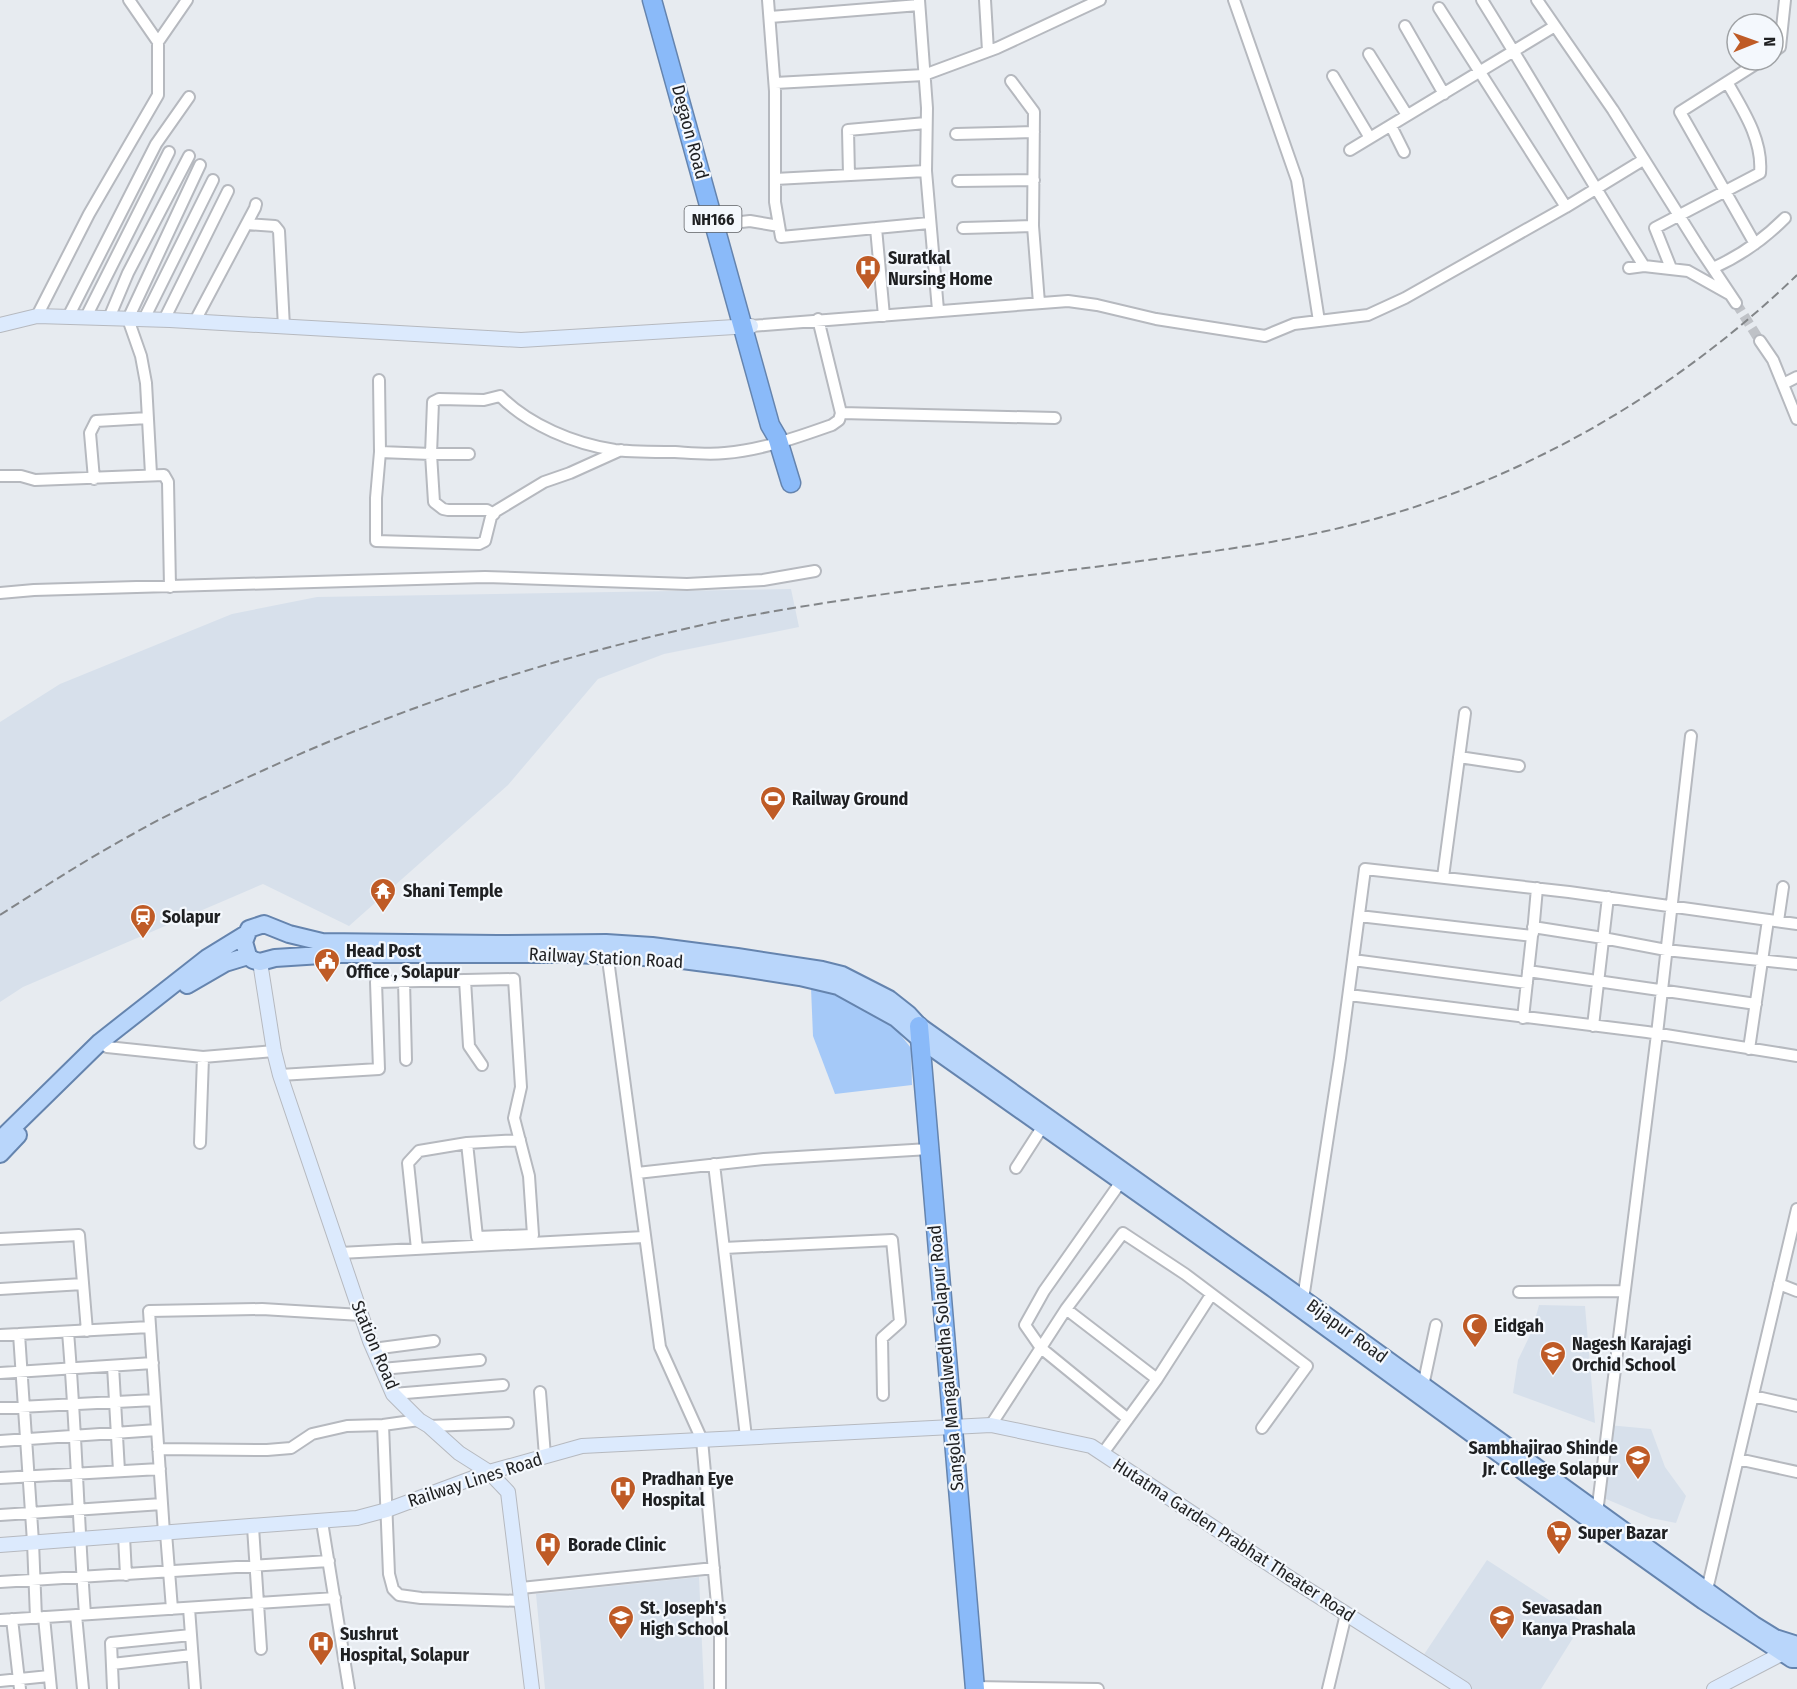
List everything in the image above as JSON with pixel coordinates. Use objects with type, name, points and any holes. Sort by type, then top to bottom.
[{"type":"highway","name":"Degaon Road","points":[[652,0],[777,424],[778,440],[791,483]]},
{"type":"highway","name":"Degaon Road","points":[[663,0],[719,224]]},
{"type":"highway","name":"Sangola Mangalwedha Solapur Road","points":[[919,1033],[975,1688]]},
{"type":"main road","points":[[0,325],[37,316],[86,317],[521,340],[747,326]]},
{"type":"main road","points":[[0,1154],[81,1071],[160,1003],[216,967],[261,958],[280,944],[275,930],[268,925],[259,925],[249,929],[246,934],[244,946],[261,958]]},
{"type":"main road","name":"Railway Station Road","points":[[275,930],[322,942],[606,949]]},
{"type":"main road","points":[[0,1140],[100,1042],[207,958],[246,934]]},
{"type":"main road","name":"Railway Station Road","points":[[261,958],[652,946],[737,957],[842,975],[889,999],[908,1014],[919,1033]]},
{"type":"main road","name":"Station Road","points":[[261,958],[274,1051],[280,1075],[373,1349],[393,1394],[459,1453],[489,1472],[508,1492],[532,1689]]},
{"type":"main road","points":[[919,1033],[1042,1126],[1124,1178],[1271,1287],[1594,1517]]},
{"type":"main road","name":"Bijapur Road","points":[[919,1033],[1124,1178],[1303,1299],[1423,1386],[1594,1517],[1706,1595],[1794,1652]]},
{"type":"main road","name":"Hutatma Garden Prabhat Theater Road","points":[[952,1426],[991,1425],[1091,1446],[1464,1689]]},
{"type":"main road","name":"Railway Lines Road","points":[[0,1545],[357,1518],[387,1510],[489,1472],[582,1446],[952,1426]]},
{"type":"main road","points":[[1706,1595],[1794,1652]]},
{"type":"main road","points":[[1714,1689],[1794,1652]]},
{"type":"main road","points":[[1734,1689],[1794,1652]]},
{"type":"street","points":[[37,316],[89,214],[158,95],[158,42],[129,0]]},
{"type":"street","points":[[158,42],[187,0]]},
{"type":"street","points":[[768,0],[775,83],[775,202],[781,237],[929,223]]},
{"type":"street","points":[[985,0],[988,51]]},
{"type":"street","points":[[775,83],[924,75],[988,51],[1100,0]]},
{"type":"street","points":[[1234,0],[1297,180],[1319,321]]},
{"type":"street","points":[[1482,0],[1644,266]]},
{"type":"street","points":[[1537,0],[1614,110],[1643,160],[1734,299],[1688,271],[1644,266],[1629,268]]},
{"type":"street","points":[[770,17],[919,3],[929,223],[938,310]]},
{"type":"street","points":[[1439,8],[1566,207]]},
{"type":"street","points":[[1405,26],[1444,93]]},
{"type":"street","points":[[1350,150],[1555,26]]},
{"type":"street","points":[[1369,54],[1407,115]]},
{"type":"street","points":[[1743,72],[1680,112],[1755,244]]},
{"type":"street","points":[[1333,76],[1370,138]]},
{"type":"street","points":[[1011,81],[1034,112],[1034,226],[1039,303]]},
{"type":"street","points":[[1671,268],[1655,228],[1760,173],[1761,160],[1750,123],[1727,82]]},
{"type":"street","points":[[68,317],[156,144],[189,97]]},
{"type":"street","points":[[849,176],[848,130],[926,123]]},
{"type":"street","points":[[1390,126],[1404,152]]},
{"type":"street","points":[[956,134],[1034,132]]},
{"type":"street","points":[[86,317],[169,153]]},
{"type":"street","points":[[109,318],[128,273],[189,156]]},
{"type":"street","points":[[747,326],[1068,301],[1097,305],[1156,319],[1265,336],[1294,324],[1368,315],[1405,298],[1566,207],[1643,160]]},
{"type":"street","points":[[151,474],[146,383],[141,356],[128,319],[200,165]]},
{"type":"street","points":[[775,179],[926,171]]},
{"type":"street","points":[[144,319],[213,180]]},
{"type":"street","points":[[958,181],[1034,180]]},
{"type":"street","points":[[164,320],[228,191]]},
{"type":"street","points":[[195,321],[256,204]]},
{"type":"street","points":[[1713,268],[1731,260],[1755,244],[1785,218]]},
{"type":"street","points":[[719,224],[750,221],[779,226]]},
{"type":"street","points":[[247,225],[274,226],[279,231],[284,327]]},
{"type":"street","points":[[963,228],[1034,226]]},
{"type":"street","points":[[876,228],[884,316]]},
{"type":"street","points":[[494,514],[487,510],[448,510],[438,506],[434,501],[430,454],[433,402],[439,399],[484,400],[500,396],[514,410],[558,434],[596,446],[621,450],[725,453],[832,425],[839,420],[841,413],[818,320]]},
{"type":"street","points":[[1760,341],[1773,360],[1797,419]]},
{"type":"street","points":[[1783,384],[1797,377]]},
{"type":"street","points":[[379,380],[380,452],[376,490],[376,541],[479,544],[485,541],[494,514],[544,482],[621,450]]},
{"type":"street","points":[[841,413],[1055,418]]},
{"type":"street","points":[[94,479],[90,433],[96,421],[148,418]]},
{"type":"street","points":[[380,452],[469,454]]},
{"type":"street","points":[[0,477],[21,476],[35,480],[164,475],[168,482],[170,587]]},
{"type":"street","points":[[0,593],[34,590],[485,577],[687,585],[763,580],[815,571]]},
{"type":"street","points":[[1443,877],[1465,713]]},
{"type":"street","points":[[1594,1517],[1657,1034],[1691,736]]},
{"type":"street","points":[[1459,758],[1519,766]]},
{"type":"street","points":[[1303,1299],[1349,995],[1365,869],[1608,897],[1797,924]]},
{"type":"street","points":[[1749,1049],[1762,960],[1783,887]]},
{"type":"street","points":[[1523,1018],[1537,888]]},
{"type":"street","points":[[1593,1026],[1608,897]]},
{"type":"street","points":[[1359,916],[1603,938],[1666,951],[1797,964]]},
{"type":"street","points":[[606,949],[660,1347],[702,1440],[720,1637],[720,1689]]},
{"type":"street","points":[[1353,960],[1527,983]]},
{"type":"street","points":[[1528,971],[1756,1004]]},
{"type":"street","points":[[280,1075],[378,1069],[376,982],[514,979],[521,1087],[514,1118],[529,1176],[533,1235],[477,1237],[467,1143]]},
{"type":"street","points":[[465,980],[469,1046],[482,1065]]},
{"type":"street","points":[[404,981],[406,1060]]},
{"type":"street","points":[[1349,995],[1657,1034],[1797,1056]]},
{"type":"street","points":[[107,1047],[203,1057],[274,1051]]},
{"type":"street","points":[[200,1143],[203,1057]]},
{"type":"street","points":[[1016,1168],[1042,1126]]},
{"type":"street","points":[[417,1249],[408,1163],[419,1151],[467,1143],[520,1140]]},
{"type":"street","points":[[637,1173],[764,1159],[929,1149]]},
{"type":"street","points":[[714,1164],[746,1437]]},
{"type":"street","points":[[1124,1178],[1044,1290],[1025,1325],[1041,1348],[1128,1419]]},
{"type":"street","points":[[1706,1595],[1779,1284],[1794,1233],[1797,1209]]},
{"type":"street","points":[[991,1425],[1066,1309],[1123,1233],[1185,1274],[1306,1366],[1262,1428]]},
{"type":"street","points":[[0,1239],[79,1235],[87,1331]]},
{"type":"street","points":[[340,1253],[644,1236]]},
{"type":"street","points":[[724,1248],[892,1240],[900,1322],[882,1338],[883,1395]]},
{"type":"street","points":[[0,1289],[83,1284]]},
{"type":"street","points":[[1779,1284],[1797,1291]]},
{"type":"street","points":[[1519,1292],[1623,1291]]},
{"type":"street","points":[[1103,1453],[1157,1379],[1211,1295]]},
{"type":"street","points":[[172,1609],[162,1504],[149,1311],[262,1309],[361,1315]]},
{"type":"street","points":[[1066,1309],[1157,1379]]},
{"type":"street","points":[[1423,1386],[1436,1325]]},
{"type":"street","points":[[0,1335],[150,1328]]},
{"type":"street","points":[[68,1332],[74,1404],[77,1510],[82,1577],[83,1689]]},
{"type":"street","points":[[19,1334],[35,1580],[51,1689]]},
{"type":"street","points":[[373,1349],[434,1341]]},
{"type":"street","points":[[382,1369],[480,1360]]},
{"type":"street","points":[[0,1373],[153,1363]]},
{"type":"street","points":[[112,1366],[119,1471]]},
{"type":"street","points":[[393,1394],[503,1385]]},
{"type":"street","points":[[540,1392],[545,1456]]},
{"type":"street","points":[[1753,1396],[1797,1406]]},
{"type":"street","points":[[0,1408],[155,1400]]},
{"type":"street","points":[[158,1449],[267,1450],[291,1448],[312,1434],[347,1426],[508,1423]]},
{"type":"street","points":[[383,1425],[389,1574],[393,1589],[399,1595],[421,1598],[521,1594],[714,1568]]},
{"type":"street","points":[[0,1441],[157,1430]]},
{"type":"street","points":[[1738,1459],[1797,1472]]},
{"type":"street","points":[[0,1478],[160,1469]]},
{"type":"street","points":[[0,1515],[162,1504]]},
{"type":"street","points":[[322,1522],[349,1689]]},
{"type":"street","points":[[253,1527],[260,1603],[261,1649]]},
{"type":"street","points":[[124,1536],[126,1575]]},
{"type":"street","points":[[0,1582],[329,1561]]},
{"type":"street","points":[[0,1620],[334,1598]]},
{"type":"street","points":[[189,1608],[195,1689]]},
{"type":"street","points":[[1328,1689],[1347,1614]]},
{"type":"street","points":[[12,1619],[19,1684]]},
{"type":"street","points":[[113,1689],[111,1642],[191,1635]]},
{"type":"street","points":[[112,1664],[192,1655]]},
{"type":"street","points":[[0,1681],[19,1684],[49,1676]]},
{"type":"street","points":[[975,1688],[1098,1689]]},
{"type":"shaded area","points":[[791,589],[799,627],[664,654],[598,679],[508,785],[349,926],[263,884],[23,987],[0,1002],[0,722],[60,684],[232,614],[317,597]]},
{"type":"shaded area","points":[[811,988],[833,991],[895,1028],[911,1048],[912,1085],[835,1094],[813,1036]]},
{"type":"shaded area","name":"Nagesh Karajagi Orchid School","points":[[1539,1305],[1585,1306],[1595,1423],[1513,1393],[1518,1360],[1532,1331]]},
{"type":"shaded area","name":"Sambhajirao Shinde Jr. College Solapur","points":[[1608,1425],[1651,1429],[1665,1467],[1686,1496],[1676,1523],[1651,1518],[1599,1496]]},
{"type":"shaded area","name":"Sevasadan Kanya Prashala","points":[[1487,1560],[1583,1622],[1541,1689],[1467,1689],[1421,1659]]},
{"type":"shaded area","name":"St. Joseph's High School","points":[[699,1577],[704,1689],[545,1689],[536,1594]]},
{"type":"tunnel","points":[[1736,303],[1760,341]]},
{"type":"railway","points":[[0,915],[116,844],[231,785],[320,745],[433,701],[549,664],[666,633],[773,611],[1271,542],[1371,520],[1430,502],[1488,480],[1545,454],[1599,424],[1652,391],[1703,355],[1797,275]]},
{"type":"place","name":"Suratkal Nursing Home","points":[[868,291]]},
{"type":"place","name":"Railway Ground","points":[[773,822]]},
{"type":"place","name":"Shani Temple","points":[[383,914]]},
{"type":"place","name":"Solapur","points":[[143,940]]},
{"type":"place","name":"Head Post Office , Solapur","points":[[327,984]]},
{"type":"place","name":"Eidgah","points":[[1475,1349]]},
{"type":"place","name":"Nagesh Karajagi Orchid School","points":[[1553,1377]]},
{"type":"place","name":"Sambhajirao Shinde Jr. College Solapur","points":[[1638,1481]]},
{"type":"place","name":"Pradhan Eye Hospital","points":[[623,1512]]},
{"type":"place","name":"Super Bazar","points":[[1559,1556]]},
{"type":"place","name":"Borade Clinic","points":[[548,1568]]},
{"type":"place","name":"St. Joseph's High School","points":[[621,1641]]},
{"type":"place","name":"Sevasadan Kanya Prashala","points":[[1502,1641]]},
{"type":"place","name":"Sushrut Hospital, Solapur","points":[[321,1667]]}]
